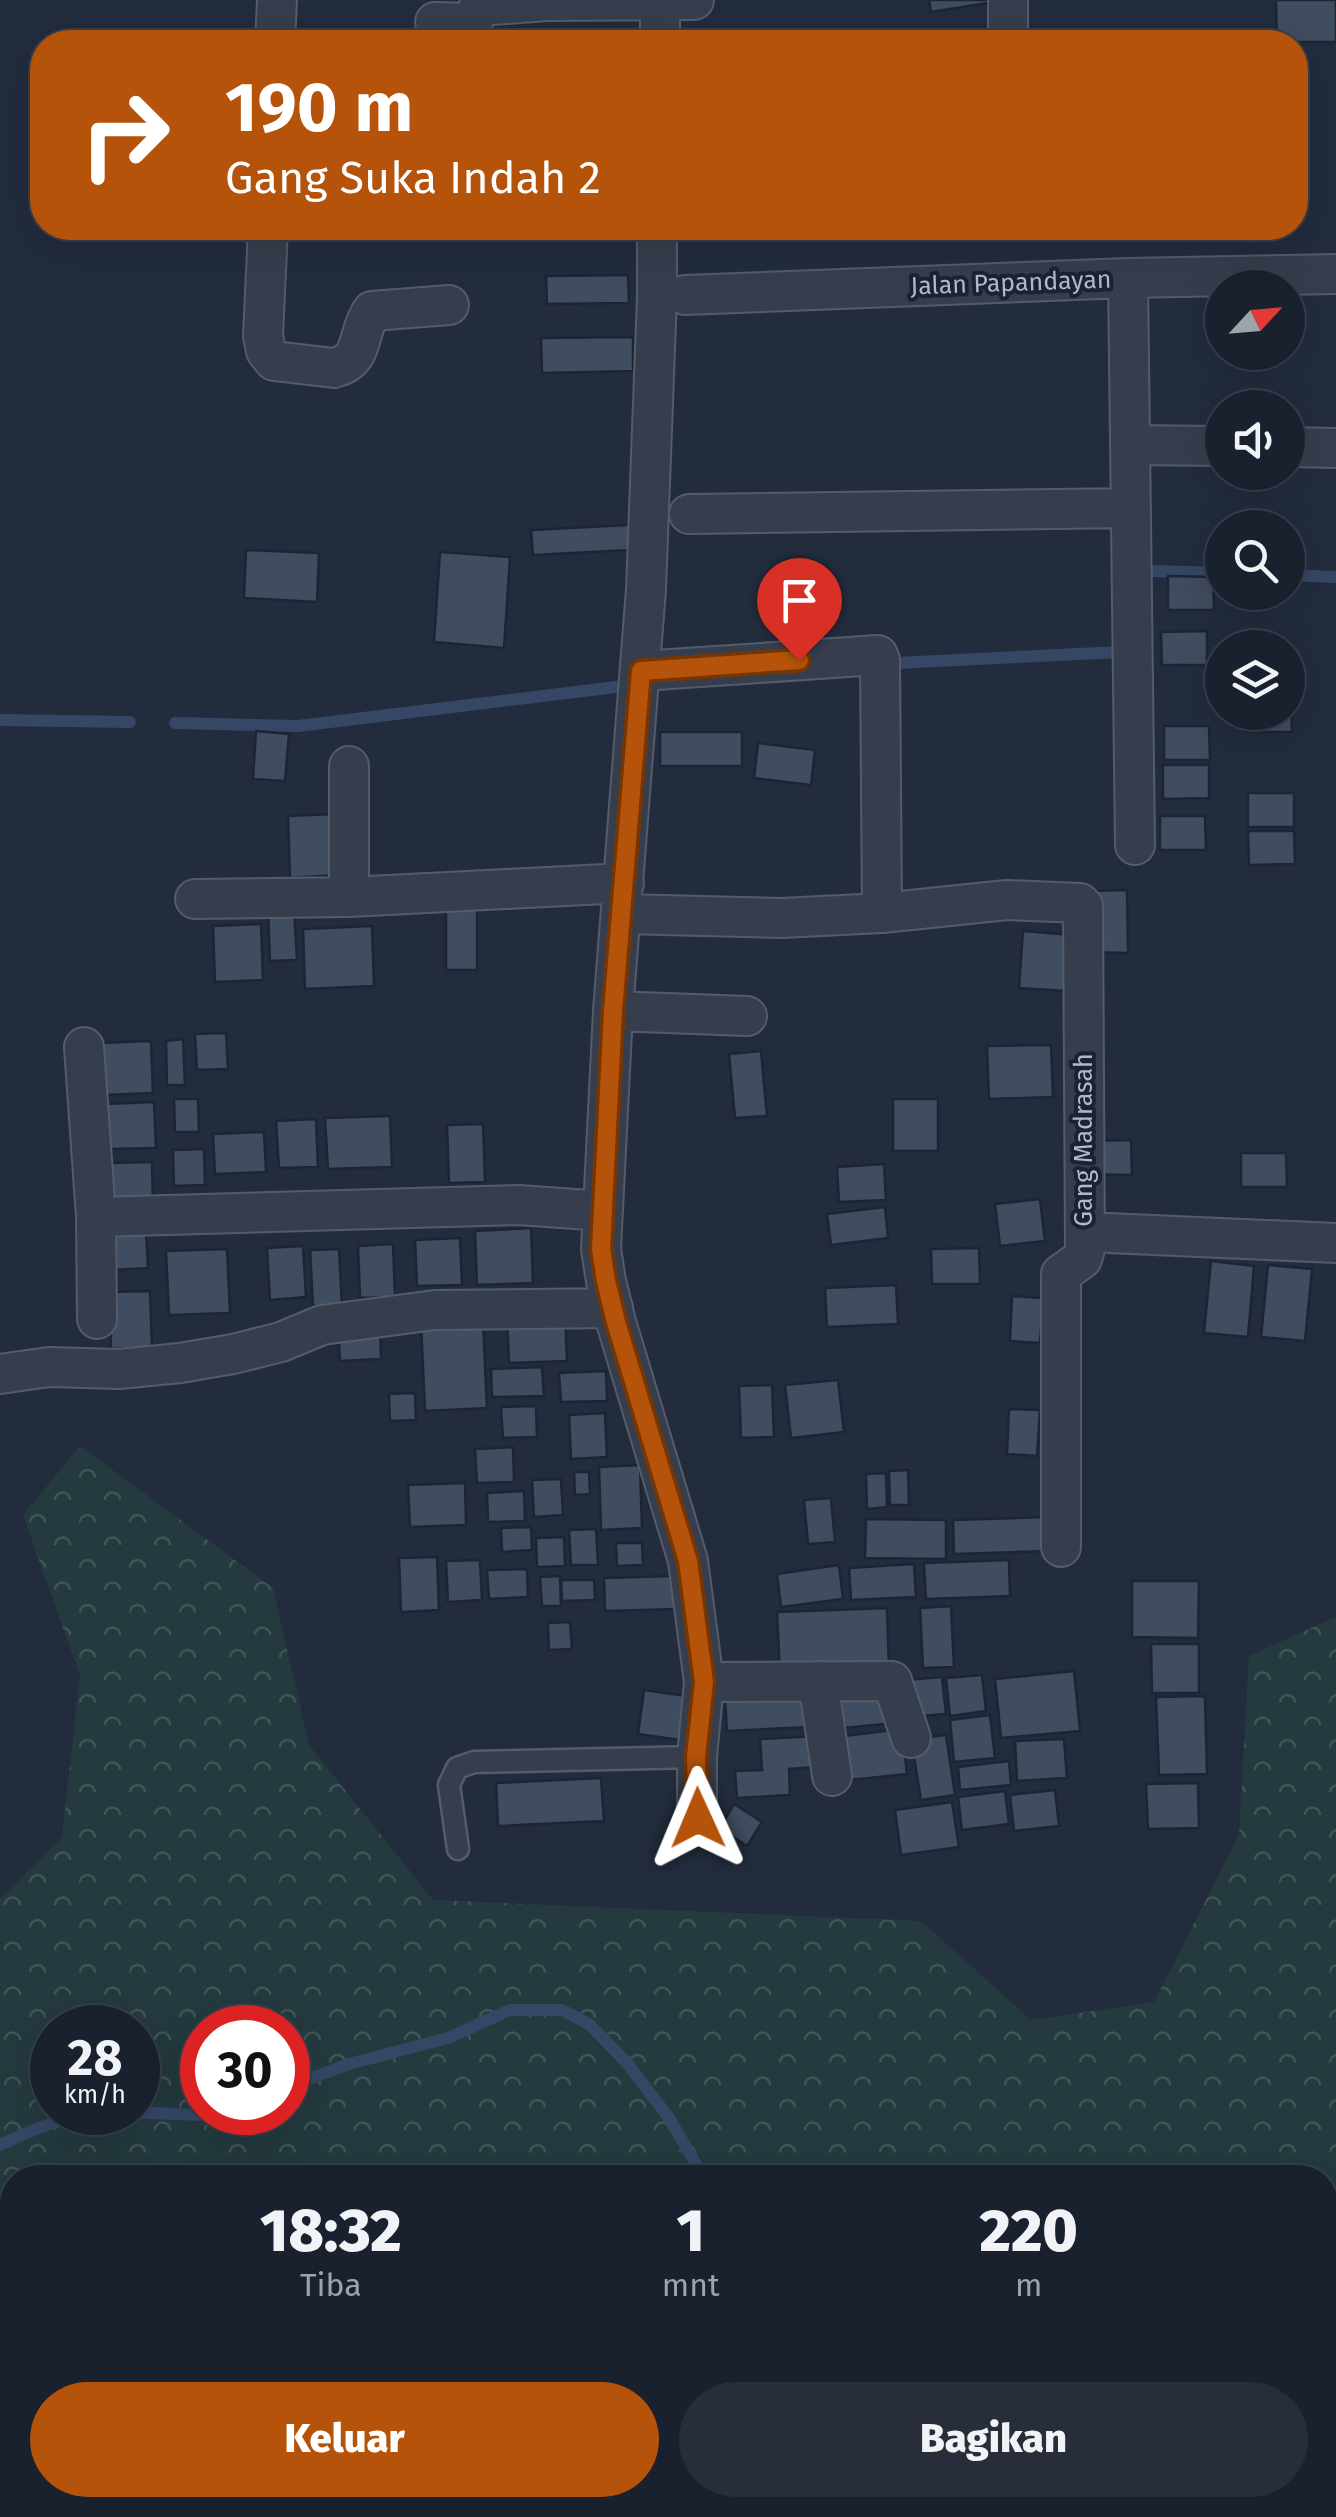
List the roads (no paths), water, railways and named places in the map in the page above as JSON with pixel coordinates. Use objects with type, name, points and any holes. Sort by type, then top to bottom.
[{"type":"street","points":[[276,30],[277,0]]},
{"type":"street","points":[[435,22],[468,23],[478,6],[671,0],[663,30]]},
{"type":"street","points":[[1008,0],[1008,30]]},
{"type":"street","points":[[268,240],[264,336],[266,351],[274,362],[344,366],[358,350],[372,311],[449,305]]},
{"type":"street","points":[[658,240],[641,671],[613,1011],[601,1249],[613,1308],[688,1561],[704,1682],[696,1757],[698,1818]]},
{"type":"street","name":"Jalan Papandayan","points":[[686,295],[1336,274]]},
{"type":"street","points":[[1128,278],[1135,845]]},
{"type":"street","points":[[1130,445],[1205,446]]},
{"type":"street","points":[[1305,447],[1336,448]]},
{"type":"street","points":[[689,514],[1131,508]]},
{"type":"street","points":[[195,898],[623,898],[781,918],[882,913],[878,655],[641,671]]},
{"type":"street","points":[[349,766],[349,897]]},
{"type":"street","name":"Gang Madrasah","points":[[882,913],[1008,900],[1083,906],[1085,1249],[1082,1259],[1061,1274],[1061,1547]]},
{"type":"street","points":[[613,1011],[747,1016]]},
{"type":"street","points":[[84,1047],[96,1217],[98,1318]]},
{"type":"street","points":[[96,1217],[519,1205],[603,1211]]},
{"type":"street","points":[[1108,1233],[1336,1242]]},
{"type":"street","points":[[0,1374],[49,1367],[119,1368],[180,1363],[281,1342],[322,1325],[435,1310],[613,1308]]},
{"type":"street","points":[[818,1681],[832,1776]]},
{"type":"street","points":[[704,1682],[892,1681],[911,1738]]},
{"type":"lane","points":[[458,1850],[449,1784],[457,1768],[474,1762],[696,1757]]},
{"type":"waterway","points":[[1153,571],[1205,573]]},
{"type":"waterway","points":[[1305,576],[1336,577]]},
{"type":"waterway","points":[[896,663],[1120,652],[1121,642]]},
{"type":"waterway","points":[[175,723],[298,726],[616,687]]},
{"type":"waterway","points":[[0,720],[130,722]]},
{"type":"waterway","points":[[310,2079],[349,2064],[448,2038],[510,2010],[562,2010],[589,2024],[627,2063],[669,2118],[696,2165]]},
{"type":"waterway","points":[[160,2113],[180,2114]]},
{"type":"waterway","points":[[0,2145],[30,2132]]}]
